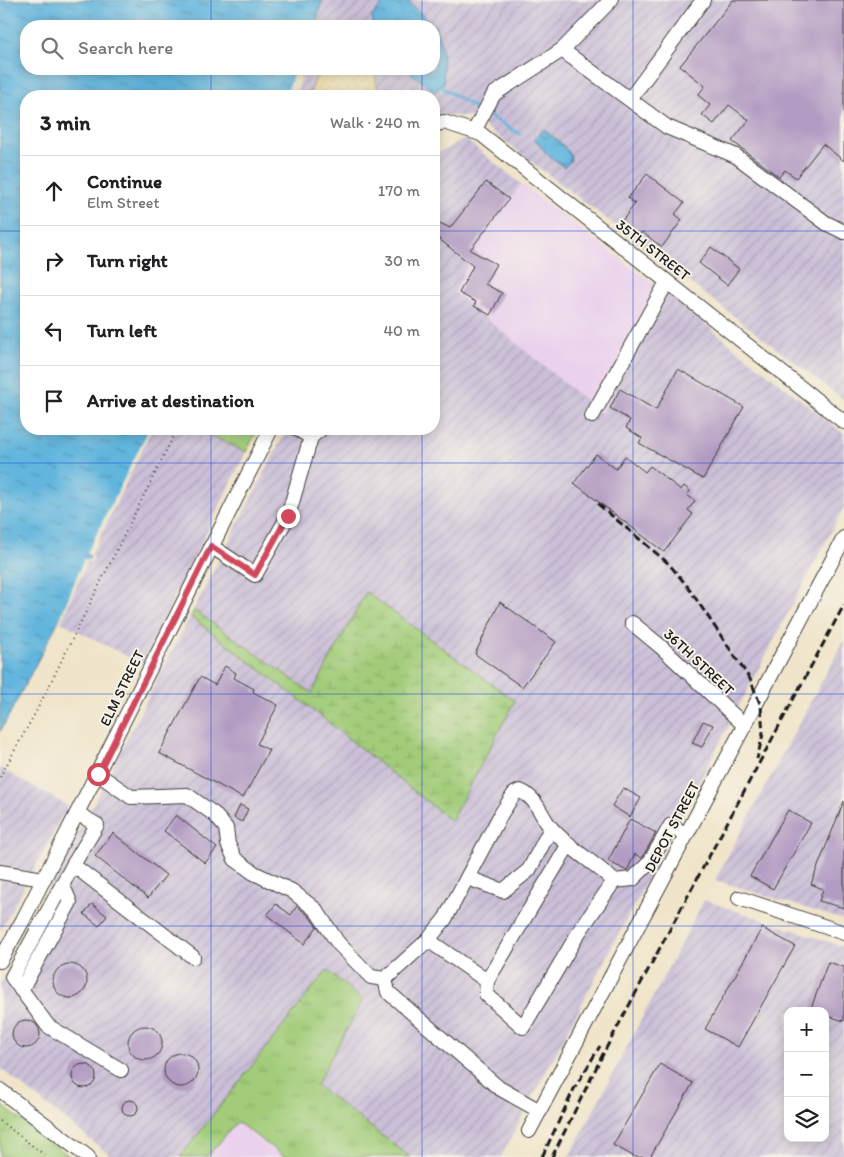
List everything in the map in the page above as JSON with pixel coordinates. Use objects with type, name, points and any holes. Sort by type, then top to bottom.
[{"type":"street","points":[[474,131],[494,94],[562,50],[610,0]]},
{"type":"street","points":[[630,99],[703,0]]},
{"type":"street","points":[[562,50],[667,127],[736,156],[826,223],[844,232]]},
{"type":"street","name":"35TH STREET","points":[[440,123],[444,122],[481,134],[844,422]]},
{"type":"street","points":[[592,416],[667,282]]},
{"type":"street","name":"ELM STREET","points":[[0,961],[98,774],[268,435]]},
{"type":"street","points":[[211,546],[255,575],[288,516],[315,435]]},
{"type":"street","name":"DEPOT STREET","points":[[529,1131],[844,538]]},
{"type":"street","name":"36TH STREET","points":[[632,623],[660,646],[744,726]]},
{"type":"street","points":[[98,774],[131,797],[187,795],[207,809],[226,828],[228,844],[235,859],[254,873],[292,892],[316,910],[338,943],[371,977],[385,979]]},
{"type":"street","points":[[385,979],[428,940],[445,919],[501,814],[514,794],[520,791],[528,794],[540,808],[551,828],[614,881]]},
{"type":"street","points":[[78,813],[97,826],[73,865],[12,977],[48,1026],[121,1070]]},
{"type":"street","points":[[569,844],[487,981],[486,994],[523,1027],[579,932],[614,881],[633,878],[639,873],[650,862],[671,825],[686,835]]},
{"type":"street","points":[[468,878],[503,891],[529,870],[551,828]]},
{"type":"street","points":[[73,865],[193,957]]},
{"type":"street","points":[[0,872],[44,879]]},
{"type":"street","points":[[739,898],[844,933]]},
{"type":"street","points":[[428,940],[487,981]]},
{"type":"street","points":[[385,979],[388,992],[499,1088],[540,1111]]},
{"type":"street","points":[[0,1090],[88,1157]]},
{"type":"path","points":[[0,777],[38,708],[174,435]]},
{"type":"path","points":[[0,1121],[47,1157]]},
{"type":"shaded area","points":[[322,0],[844,0],[844,400],[473,117],[440,115],[440,90],[295,90],[300,75],[440,75],[440,20],[317,20]]},
{"type":"shaded area","points":[[465,139],[521,184],[476,249],[454,292],[602,414],[667,294],[844,434],[844,507],[501,1157],[410,1157],[316,1085],[363,1000],[327,971],[180,1157],[112,1157],[0,1068],[0,984],[284,435],[440,435],[440,152]]},
{"type":"shaded area","points":[[521,184],[667,294],[602,414],[454,292],[476,249]]},
{"type":"shaded area","points":[[147,435],[210,435],[246,452],[142,664],[59,621]]},
{"type":"shaded area","points":[[844,640],[844,920],[715,880]]},
{"type":"shaded area","points":[[0,768],[68,806],[0,931]]},
{"type":"shaded area","points":[[704,900],[844,947],[844,1157],[569,1157]]},
{"type":"shaded area","points":[[237,1121],[285,1157],[207,1157]]},
{"type":"green space","points":[[210,435],[255,435],[246,452]]},
{"type":"green space","points":[[366,592],[515,701],[451,821],[318,714],[191,617],[194,610],[312,693]]},
{"type":"green space","points":[[327,970],[363,1000],[316,1085],[410,1157],[285,1157],[237,1122],[207,1157],[180,1157]]},
{"type":"green space","points":[[0,1104],[70,1157],[0,1157]]},
{"type":"sand","points":[[317,75],[375,75],[378,90],[311,90]]},
{"type":"water","points":[[0,0],[322,0],[317,20],[20,20],[20,75],[300,75],[295,90],[20,90],[20,435],[147,435],[89,554],[91,556],[89,560],[86,560],[59,621],[0,732]]},
{"type":"water","points":[[386,0],[406,0],[428,20],[372,20],[372,16]]},
{"type":"water","points":[[440,42],[444,83],[437,90],[432,90],[414,75],[440,75]]},
{"type":"water","points":[[543,129],[562,144],[571,156],[570,162],[564,167],[547,154],[535,139]]},
{"type":"pier","points":[[293,75],[302,75],[298,90],[288,90]]},
{"type":"pier","points":[[146,435],[149,435],[92,553],[93,558],[91,562],[87,562],[61,622],[0,735],[59,621],[84,559],[89,560],[91,557],[87,553]]},
{"type":"building","points":[[733,0],[844,0],[844,161],[823,144],[796,178],[785,170],[779,177],[732,141],[749,120],[729,105],[714,124],[702,115],[710,105],[698,95],[705,86],[680,66]]},
{"type":"building","points":[[647,174],[684,203],[675,214],[682,220],[662,247],[642,232],[639,236],[621,222],[635,204],[628,198]]},
{"type":"building","points":[[486,182],[509,199],[470,250],[496,264],[485,284],[502,293],[490,315],[474,306],[476,302],[459,293],[473,266],[440,240],[440,223],[450,228]]},
{"type":"building","points":[[711,247],[739,269],[727,285],[699,263]]},
{"type":"building","points":[[678,369],[744,407],[703,479],[639,443],[642,438],[626,428],[630,420],[610,408],[620,389],[656,410]]},
{"type":"building","points":[[596,454],[616,469],[625,456],[645,472],[650,466],[681,490],[684,486],[690,491],[687,495],[695,501],[688,510],[693,514],[664,552],[574,483]]},
{"type":"building","points":[[500,602],[556,642],[522,687],[475,654]]},
{"type":"building","points":[[225,666],[236,673],[234,678],[254,689],[253,692],[278,705],[257,744],[269,750],[243,798],[159,753],[200,677],[215,685]]},
{"type":"building","points":[[703,721],[713,725],[702,747],[692,743]]},
{"type":"building","points":[[623,788],[641,798],[630,817],[612,806]]},
{"type":"building","points":[[844,801],[844,908],[819,901],[823,889],[811,884]]},
{"type":"building","points":[[240,805],[248,809],[242,822],[234,818]]},
{"type":"building","points":[[788,810],[811,823],[773,889],[750,876]]},
{"type":"building","points":[[176,815],[217,848],[205,863],[164,831]]},
{"type":"building","points":[[630,819],[656,833],[642,858],[635,854],[627,871],[608,861]]},
{"type":"building","points":[[113,833],[166,875],[148,898],[95,856]]},
{"type":"building","points":[[92,904],[107,916],[99,926],[84,914]]},
{"type":"building","points":[[276,904],[291,915],[297,906],[309,916],[317,927],[304,944],[267,915]]},
{"type":"building","points":[[762,928],[795,946],[738,1047],[705,1029]]},
{"type":"building","points":[[828,962],[844,967],[844,1021],[829,1016],[829,1007],[811,1007]]},
{"type":"building","points":[[70,964],[82,969],[87,981],[82,993],[70,998],[58,993],[53,981],[58,969]]},
{"type":"building","points":[[26,1020],[36,1024],[40,1034],[36,1044],[26,1048],[16,1044],[12,1034],[16,1024]]},
{"type":"building","points":[[145,1026],[157,1031],[162,1043],[157,1055],[145,1060],[133,1055],[128,1043],[133,1031]]},
{"type":"building","points":[[181,1053],[193,1058],[198,1070],[193,1082],[181,1087],[169,1082],[164,1070],[169,1058]]},
{"type":"building","points":[[84,1064],[89,1065],[95,1071],[95,1081],[89,1087],[84,1088],[79,1087],[73,1081],[72,1076],[73,1071],[79,1065]]},
{"type":"building","points":[[660,1064],[693,1083],[650,1157],[635,1157],[613,1145]]},
{"type":"building","points":[[127,1100],[133,1100],[138,1105],[136,1114],[127,1116],[122,1111],[122,1105]]},
{"type":"waterway","points":[[440,86],[478,110]]},
{"type":"waterway","points":[[489,116],[520,134]]},
{"type":"railway","points":[[598,504],[669,564],[688,587],[750,679],[761,706],[763,734],[757,759]]},
{"type":"railway","points":[[552,1157],[603,1054],[844,605]]},
{"type":"railway","points":[[542,1157],[574,1089],[600,1046]]},
{"type":"route","points":[[98,774],[139,693],[165,635],[211,546],[255,575],[288,516]]}]
